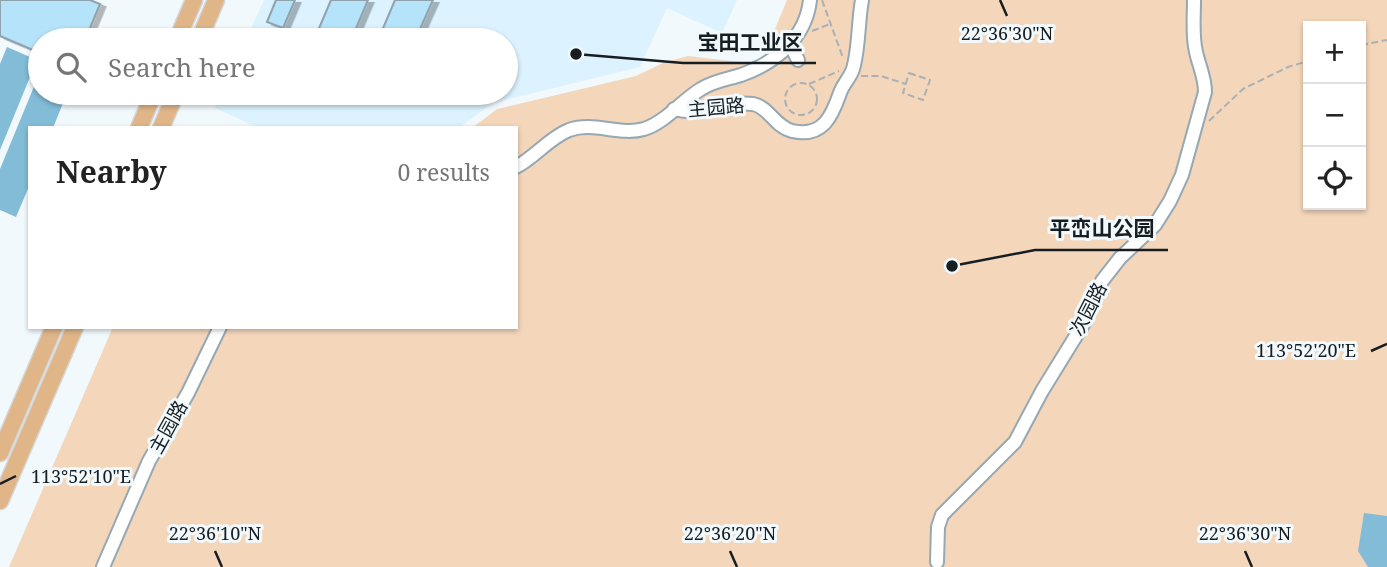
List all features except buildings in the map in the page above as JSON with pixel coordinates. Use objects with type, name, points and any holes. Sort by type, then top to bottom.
[{"type":"main road","points":[[182,28],[194,0]]},
{"type":"main road","points":[[204,28],[216,0]]},
{"type":"main road","points":[[140,126],[149,105]]},
{"type":"main road","points":[[162,126],[171,105]]},
{"type":"main road","points":[[1,452],[53,329]]},
{"type":"main road","points":[[0,501],[74,329]]},
{"type":"street","name":"主园路","points":[[518,166],[572,129],[642,129],[659,121],[704,87],[738,83],[790,44],[804,23],[810,0]]},
{"type":"street","name":"主园路","points":[[674,109],[698,113],[723,106],[755,104],[764,108],[783,127],[806,132],[817,128],[831,117],[837,107],[841,89],[853,68],[862,0]]},
{"type":"street","name":"次园路","points":[[937,562],[938,527],[942,515],[1014,442],[1063,354],[1082,327],[1102,281],[1120,258],[1155,225],[1179,184],[1205,92],[1196,53],[1194,0]]},
{"type":"street","points":[[790,44],[798,60]]},
{"type":"street","name":"主园路","points":[[103,567],[149,461],[188,393],[219,329]]},
{"type":"street","points":[[1,452],[17,461]]},
{"type":"path","points":[[809,84],[817,94],[815,107],[804,115],[795,114],[785,104],[787,90],[799,82],[809,84],[846,68],[822,0]]},
{"type":"path","points":[[806,34],[831,23]]},
{"type":"path","points":[[1366,44],[1387,40]]},
{"type":"path","points":[[1209,122],[1243,89],[1303,62]]},
{"type":"path","points":[[909,73],[930,79],[923,100],[903,93],[906,84],[909,73]]},
{"type":"path","points":[[850,76],[881,76],[906,84]]},
{"type":"shaded area","points":[[264,0],[737,0],[722,33],[667,8],[640,67],[518,97],[518,28],[251,28]]},
{"type":"shaded area","points":[[787,0],[1387,0],[1387,567],[9,567],[112,329],[518,329],[518,126],[475,126],[497,109],[636,76],[665,62],[688,56],[749,63],[763,58]]},
{"type":"shaded area","points":[[216,105],[490,105],[461,126],[255,126],[215,108]]},
{"type":"water","points":[[7,47],[28,56],[28,82],[0,150],[0,64]]},
{"type":"water","points":[[28,101],[28,105],[62,105],[54,126],[28,126],[28,189],[16,217],[0,210],[0,169]]},
{"type":"water","points":[[1364,513],[1387,516],[1387,567],[1368,567],[1358,551]]},
{"type":"place","name":"宝田工业区","points":[[576,54]]},
{"type":"place","name":"平峦山公园","points":[[952,266]]}]
